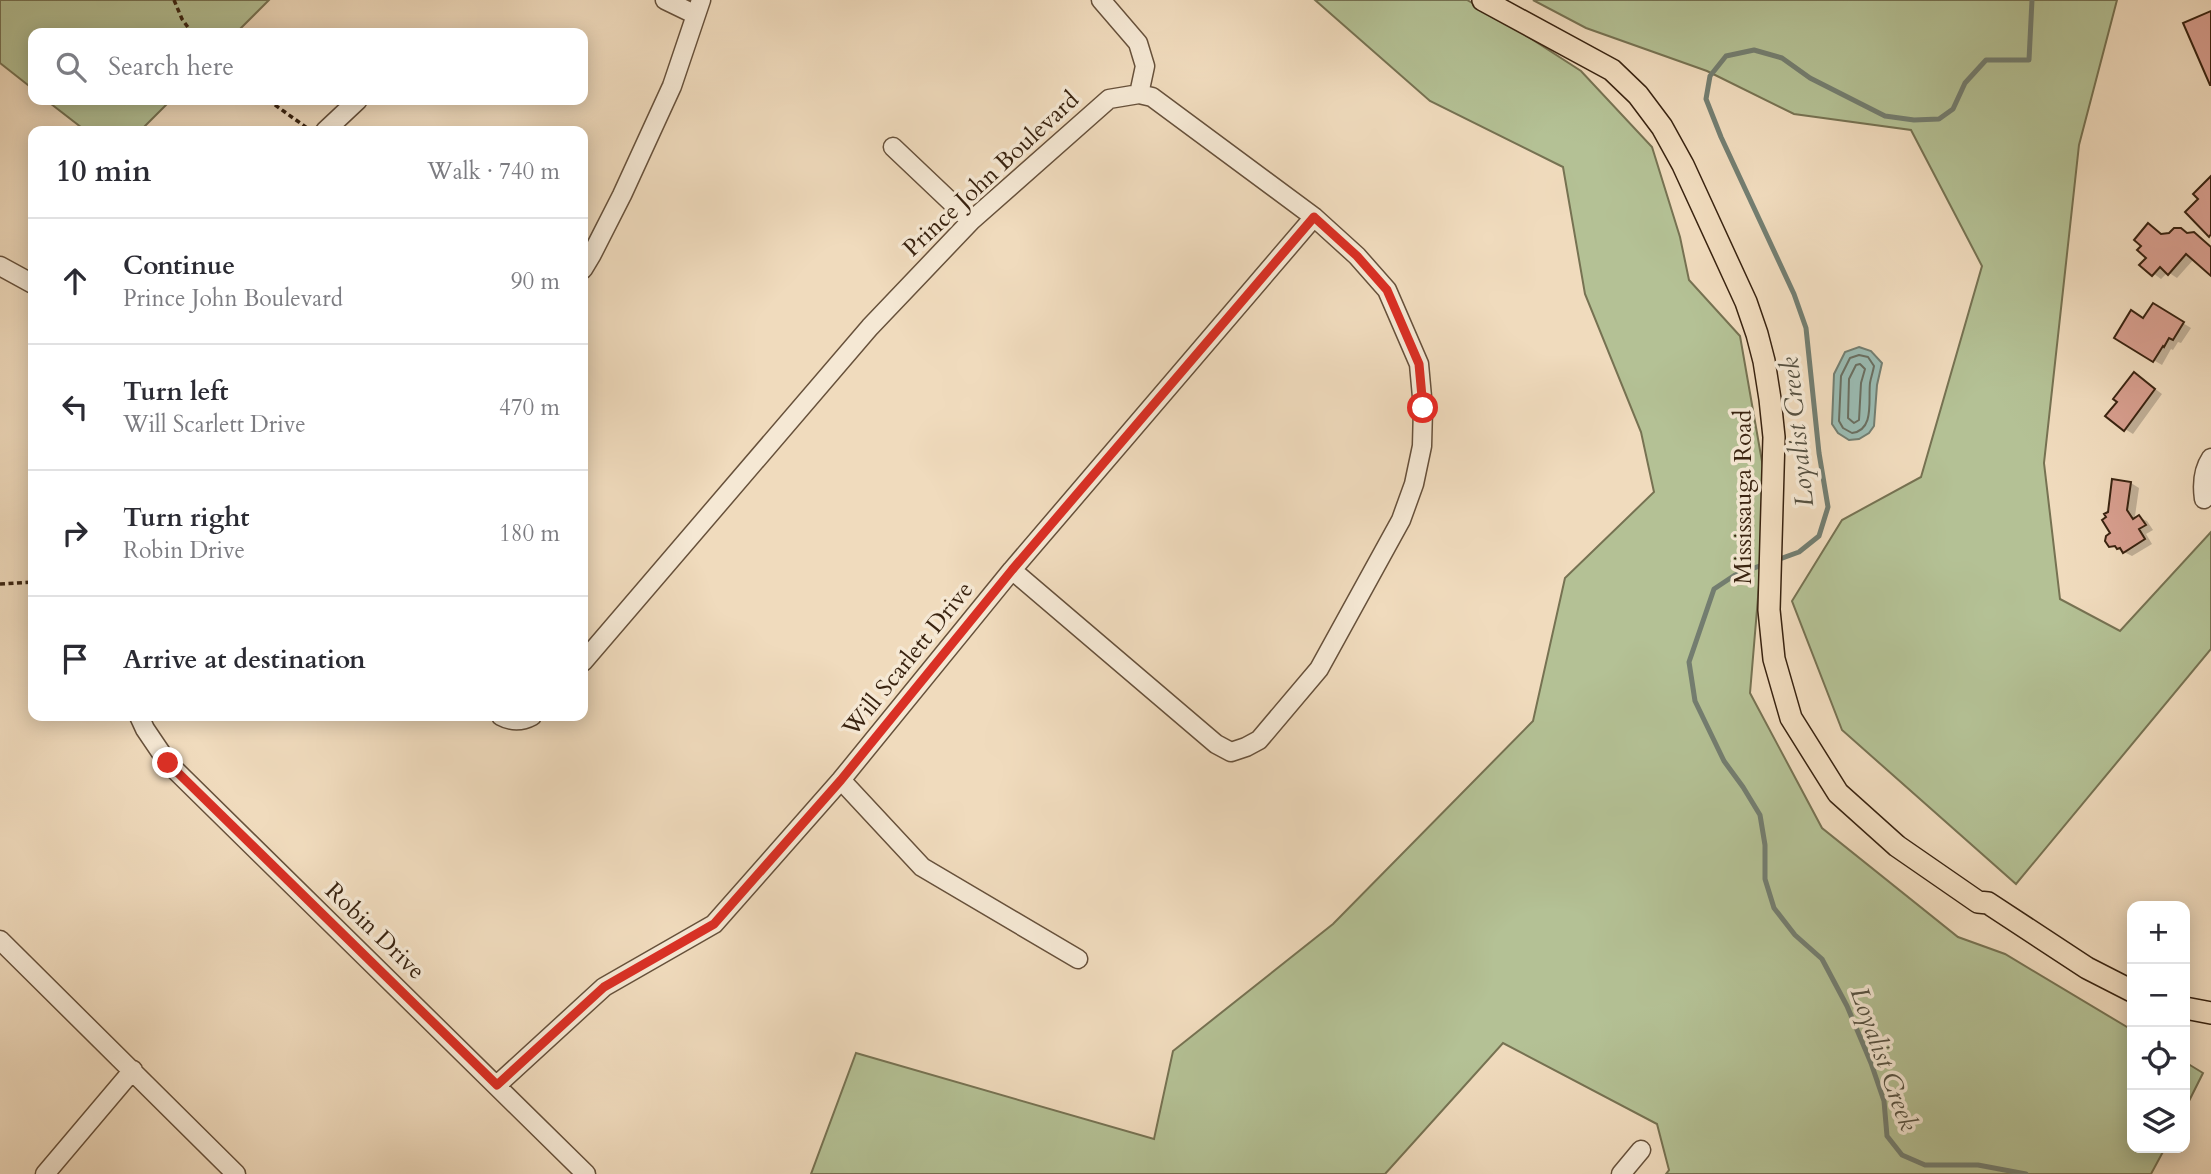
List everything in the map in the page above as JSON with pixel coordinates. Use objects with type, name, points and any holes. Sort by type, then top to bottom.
[{"type":"main road","name":"Mississauga Road","points":[[1483,0],[1612,70],[1627,83],[1654,116],[1683,165],[1746,302],[1764,361],[1774,437],[1769,586],[1774,659],[1791,718],[1838,793],[1897,846],[1978,902],[1988,903],[2087,968],[2127,988]]},
{"type":"main road","name":"Mississauga Road","points":[[1978,902],[1982,911],[2050,962],[2127,1004]]},
{"type":"main road","points":[[2190,1009],[2211,1013]]},
{"type":"main road","points":[[2190,1023],[2211,1027]]},
{"type":"street","points":[[588,261],[622,195],[672,86],[699,8],[665,0]]},
{"type":"street","points":[[1012,570],[1216,744],[1231,752],[1259,740],[1319,669],[1401,520],[1414,484],[1422,446],[1423,408],[1419,364],[1387,290],[1357,256],[1314,217],[1152,97],[1139,94],[1145,66],[1138,43],[1101,0]]},
{"type":"street","name":"Prince John Boulevard","points":[[588,657],[870,327],[971,222],[1109,99],[1139,94]]},
{"type":"street","points":[[330,126],[353,105]]},
{"type":"street","points":[[894,147],[971,222]]},
{"type":"street","name":"Will Scarlett Drive","points":[[497,1085],[604,987],[714,924],[841,780],[1012,570],[1314,217]]},
{"type":"street","points":[[0,266],[28,281]]},
{"type":"street","points":[[2204,499],[2202,484],[2211,458]]},
{"type":"street","name":"Robin Drive","points":[[141,721],[168,763],[586,1174]]},
{"type":"street","points":[[841,780],[922,867],[1078,959]]},
{"type":"street","points":[[0,940],[236,1174]]},
{"type":"street","points":[[45,1174],[133,1070]]},
{"type":"street","points":[[1621,1174],[1641,1150]]},
{"type":"path","points":[[174,0],[188,28]]},
{"type":"path","points":[[275,105],[305,126]]},
{"type":"path","points":[[0,584],[28,582]]},
{"type":"green space","points":[[0,0],[269,0],[241,28],[28,28],[28,85],[0,63]]},
{"type":"green space","points":[[1315,0],[1467,0],[1581,71],[1652,147],[1680,237],[1689,280],[1740,336],[1767,490],[1750,693],[1822,828],[1958,937],[2005,954],[2127,1027],[2127,1153],[2162,1153],[2151,1174],[1666,1174],[1669,1170],[1657,1124],[1503,1043],[1385,1174],[811,1174],[856,1053],[1154,1139],[1173,1051],[1333,924],[1533,721],[1565,578],[1654,492],[1641,432],[1585,294],[1563,167],[1430,101]]},
{"type":"green space","points":[[1533,0],[2117,0],[2079,145],[2044,463],[2060,599],[2120,631],[2211,532],[2211,649],[2016,884],[1842,730],[1792,601],[1842,520],[1921,477],[1982,266],[1911,130],[1794,114],[1707,71],[1586,28]]},
{"type":"green space","points":[[52,105],[166,105],[145,126],[80,126]]},
{"type":"green space","points":[[2190,1065],[2203,1073],[2190,1099]]},
{"type":"water","points":[[1859,347],[1871,351],[1882,363],[1877,385],[1874,426],[1859,439],[1849,440],[1838,433],[1832,424],[1834,374],[1845,352]]},
{"type":"building","points":[[2211,11],[2211,85],[2210,85],[2183,23]]},
{"type":"building","points":[[2211,176],[2209,237],[2185,212],[2198,199],[2193,194]]},
{"type":"building","points":[[2148,223],[2161,234],[2169,233],[2174,228],[2181,228],[2187,233],[2194,232],[2211,247],[2211,276],[2186,254],[2168,275],[2160,267],[2152,276],[2139,265],[2146,258],[2137,250],[2141,246],[2134,240]]},
{"type":"building","points":[[2153,303],[2184,322],[2173,340],[2169,338],[2153,362],[2114,338],[2131,310],[2143,318]]},
{"type":"building","points":[[2134,372],[2155,389],[2124,431],[2105,416],[2117,402],[2113,399]]},
{"type":"building","points":[[2112,479],[2131,482],[2127,510],[2133,519],[2139,515],[2146,525],[2139,529],[2145,539],[2123,553],[2120,548],[2109,547],[2105,541],[2110,533],[2102,520],[2108,512]]},
{"type":"waterway","name":"Loyalist Creek","points":[[1777,560],[1799,552],[1819,536],[1828,507],[1819,453],[1806,328],[1794,294],[1706,99],[1710,76],[1726,56],[1754,50],[1782,58],[1810,78],[1885,116],[1914,120],[1939,119],[1953,109],[1965,83],[1986,60],[2029,60],[2032,0]]},
{"type":"waterway","name":"Loyalist Creek","points":[[1765,564],[1735,575],[1714,589],[1689,662],[1695,701],[1724,761],[1760,815],[1765,845],[1765,879],[1774,908],[1795,935],[1822,959],[1847,1006],[1884,1101],[1887,1136],[1902,1155],[1925,1165],[1978,1165],[2026,1174]]},
{"type":"route","points":[[168,763],[497,1085],[604,987],[714,924],[841,780],[1012,570],[1314,217],[1357,256],[1387,290],[1419,364],[1423,408]]}]
